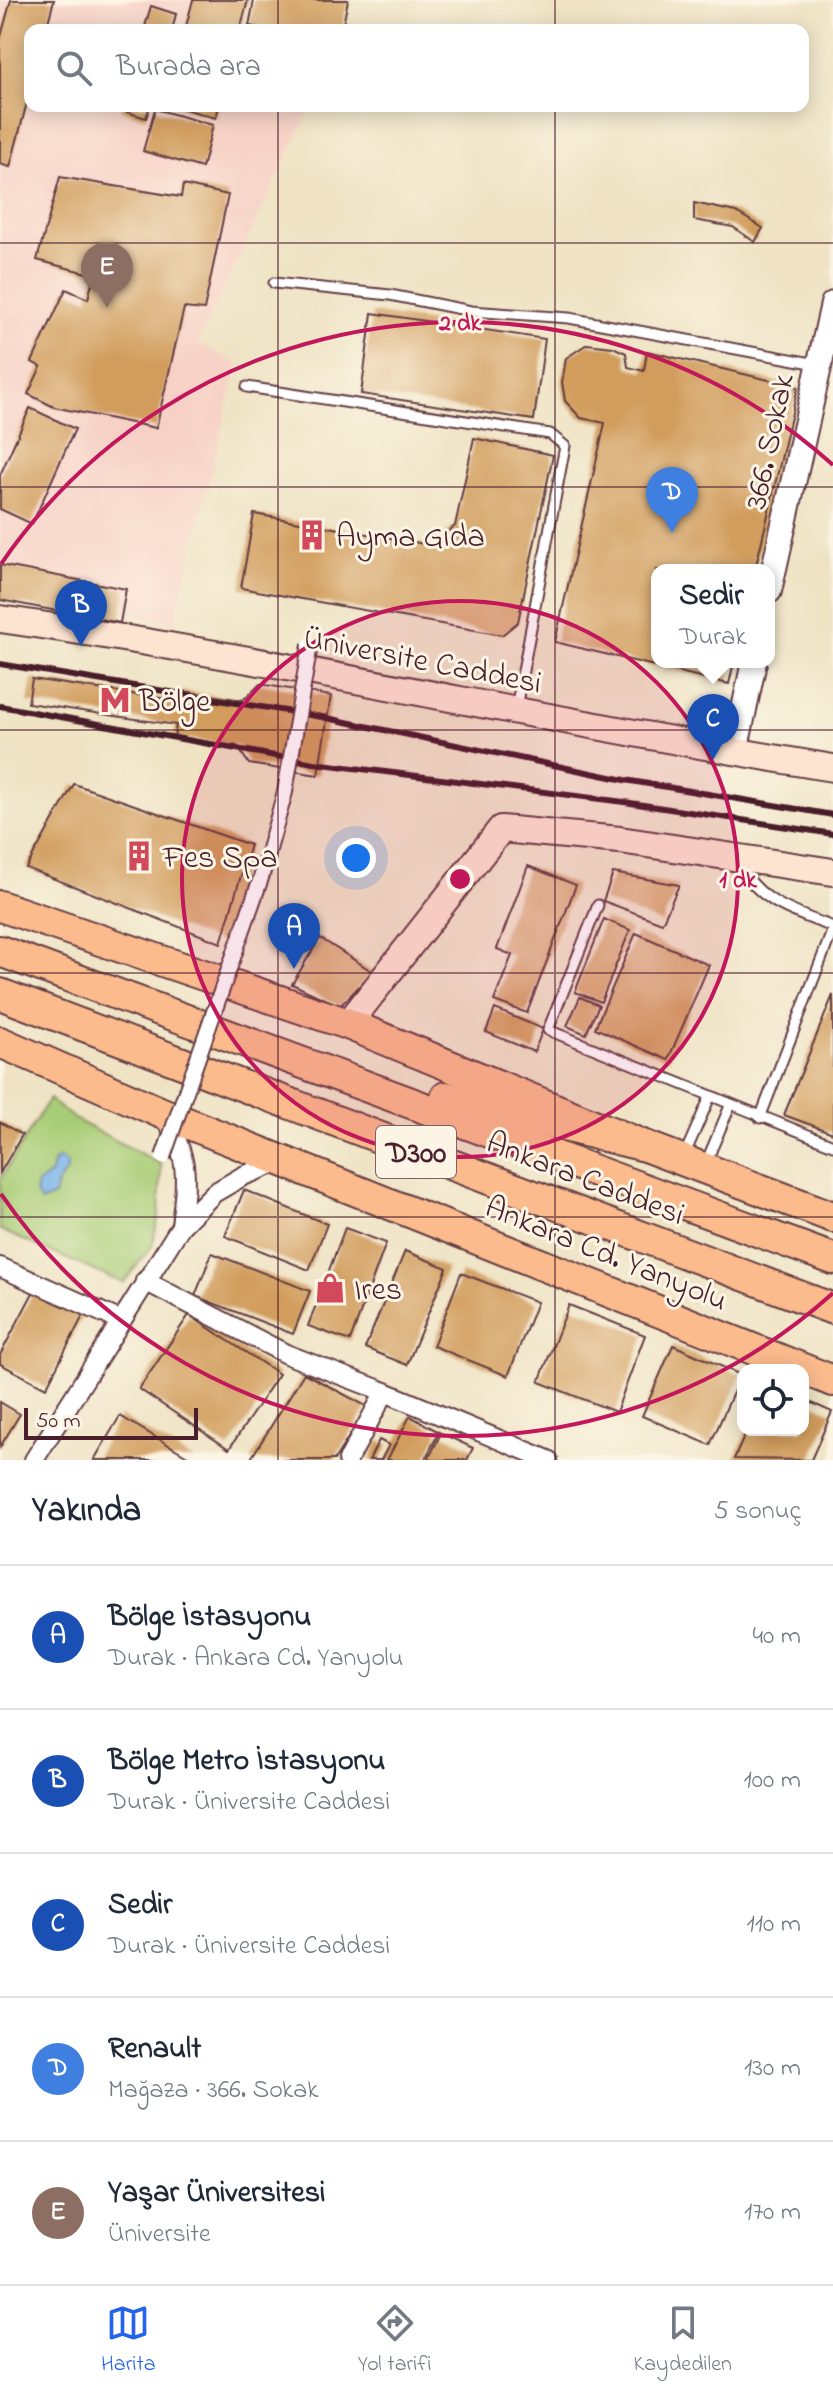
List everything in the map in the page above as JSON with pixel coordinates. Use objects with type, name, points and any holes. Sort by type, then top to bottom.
[{"type":"main road","name":"Üniversite Caddesi","points":[[0,619],[257,662],[515,712],[833,768]]},
{"type":"main road","points":[[348,1024],[501,829],[620,840],[833,872]]},
{"type":"main road","points":[[13,912],[348,1024],[645,1146],[833,1217]]},
{"type":"main road","points":[[0,937],[91,985]]},
{"type":"main road","name":"Ankara Caddesi","points":[[0,951],[833,1259]]},
{"type":"main road","name":"Ankara Caddesi","points":[[0,994],[833,1309]]},
{"type":"main road","points":[[226,1035],[477,1106],[645,1146]]},
{"type":"main road","name":"Ankara Cd. Yanyolu","points":[[0,1042],[162,1113],[833,1381]]},
{"type":"street","name":"366. Sokak","points":[[775,564],[817,364],[833,304]]},
{"type":"street","points":[[163,1157],[261,878],[285,792],[310,645]]},
{"type":"street","points":[[735,752],[753,668]]},
{"type":"street","points":[[162,1113],[183,1147],[186,1182],[181,1226]]},
{"type":"street","points":[[34,1460],[119,1320],[181,1226],[214,1193],[243,1176],[282,1160]]},
{"type":"street","points":[[0,1267],[119,1320]]},
{"type":"street","points":[[145,1281],[286,1354],[548,1460]]},
{"type":"street","points":[[348,1460],[385,1392]]},
{"type":"lane","points":[[274,283],[316,285],[471,311],[569,318],[817,364]]},
{"type":"lane","points":[[247,387],[550,434],[565,446],[515,712]]},
{"type":"lane","points":[[735,857],[750,882],[776,906],[833,928],[760,1118]]},
{"type":"lane","points":[[598,905],[548,1030],[833,1145]]},
{"type":"lane","points":[[693,1164],[710,1097]]},
{"type":"lane","points":[[693,1164],[730,1106]]},
{"type":"shaded area","points":[[0,0],[250,0],[243,24],[24,24],[24,112],[309,112],[197,343],[238,364],[174,622],[0,595]]},
{"type":"green space","points":[[49,1099],[74,1119],[161,1164],[159,1215],[152,1246],[123,1283],[0,1230],[0,1180]]},
{"type":"water","points":[[59,1158],[67,1163],[67,1171],[57,1183],[54,1196],[41,1202],[35,1193],[37,1184],[51,1174],[53,1163]]},
{"type":"building","points":[[11,0],[54,0],[48,24],[24,24],[24,112],[10,167],[0,164],[0,40]]},
{"type":"building","points":[[193,0],[248,0],[242,24],[187,24]]},
{"type":"building","points":[[254,0],[348,0],[343,24],[249,24]]},
{"type":"building","points":[[151,6],[176,14],[174,24],[146,24]]},
{"type":"building","points":[[126,112],[148,112],[146,118]]},
{"type":"building","points":[[154,112],[166,112],[213,125],[202,168],[143,151]]},
{"type":"building","points":[[195,112],[218,112],[216,118]]},
{"type":"building","points":[[60,177],[181,197],[183,185],[228,195],[204,310],[184,308],[156,428],[54,407],[28,394],[41,367],[32,362],[66,289],[88,299],[94,275],[37,260]]},
{"type":"building","points":[[694,203],[736,212],[763,228],[755,242],[733,227],[694,220]]},
{"type":"building","points":[[372,313],[545,339],[534,420],[361,394]]},
{"type":"building","points":[[587,344],[613,347],[626,353],[628,367],[644,371],[647,351],[798,387],[756,564],[651,564],[651,665],[555,642],[605,423],[581,418],[565,401],[562,382],[566,358]]},
{"type":"building","points":[[30,408],[75,429],[32,524],[0,509],[0,475]]},
{"type":"building","name":"Ayma Gıda","points":[[474,438],[553,455],[518,622],[502,635],[241,588],[254,514],[430,545],[455,526]]},
{"type":"building","points":[[0,565],[126,589],[120,623],[0,600]]},
{"type":"building","points":[[663,668],[733,668],[729,684]]},
{"type":"building","points":[[32,679],[179,701],[181,691],[243,700],[260,684],[331,696],[318,775],[249,764],[237,746],[174,737],[176,725],[28,703]]},
{"type":"building","name":"Fes Spa","points":[[74,784],[250,845],[221,943],[26,868]]},
{"type":"building","points":[[528,866],[576,885],[527,1013],[494,1001],[512,955],[497,949]]},
{"type":"building","points":[[613,873],[679,885],[662,923],[603,901]]},
{"type":"building","points":[[604,919],[630,930],[601,1002],[575,992]]},
{"type":"building","points":[[636,933],[709,965],[668,1060],[595,1028]]},
{"type":"building","points":[[320,938],[373,972],[340,1006],[292,984]]},
{"type":"building","points":[[833,995],[833,1133],[784,1115]]},
{"type":"building","points":[[580,997],[599,1005],[586,1034],[567,1026]]},
{"type":"building","points":[[495,1009],[543,1029],[534,1052],[486,1032]]},
{"type":"building","points":[[0,1122],[22,1135],[0,1173]]},
{"type":"building","points":[[244,1190],[327,1224],[309,1270],[225,1236]]},
{"type":"building","points":[[345,1228],[386,1243],[350,1341],[308,1326]]},
{"type":"building","points":[[405,1251],[447,1268],[407,1365],[365,1348]]},
{"type":"building","points":[[212,1253],[310,1291],[293,1334],[195,1296]]},
{"type":"building","points":[[461,1273],[537,1302],[508,1376],[433,1346]]},
{"type":"building","points":[[36,1287],[85,1312],[46,1388],[0,1364],[0,1355]]},
{"type":"building","points":[[569,1305],[645,1335],[616,1412],[539,1382]]},
{"type":"building","points":[[189,1315],[279,1374],[229,1449],[139,1389]]},
{"type":"building","points":[[673,1345],[737,1373],[737,1384],[710,1445],[642,1416]]},
{"type":"building","points":[[304,1373],[368,1407],[334,1460],[250,1460]]},
{"type":"building","points":[[0,1402],[20,1414],[0,1447]]},
{"type":"building","points":[[809,1402],[832,1412],[811,1460],[734,1459],[744,1436],[809,1436]]},
{"type":"building","points":[[120,1416],[194,1460],[94,1460]]},
{"type":"building","points":[[410,1416],[439,1432],[425,1460],[387,1460]]},
{"type":"building","points":[[441,1433],[473,1448],[467,1460],[428,1460]]},
{"type":"building","points":[[379,1440],[389,1445],[381,1460],[369,1460]]},
{"type":"railway","points":[[0,664],[322,717],[625,780],[833,815]]},
{"type":"railway","points":[[0,706],[314,763],[624,802],[833,834]]},
{"type":"place","name":"Yaşar Üniversitesi","points":[[107,308]]},
{"type":"place","name":"Renault","points":[[672,533]]},
{"type":"place","name":"Ayma Gıda","points":[[312,535]]},
{"type":"place","name":"Bölge Metro İstasyonu","points":[[81,646]]},
{"type":"place","name":"Bölge","points":[[115,700]]},
{"type":"place","name":"Sedir","points":[[713,760]]},
{"type":"place","name":"Fes Spa","points":[[139,856]]},
{"type":"place","name":"Bölge İstasyonu","points":[[294,969]]},
{"type":"place","name":"Ires","points":[[330,1288]]}]
